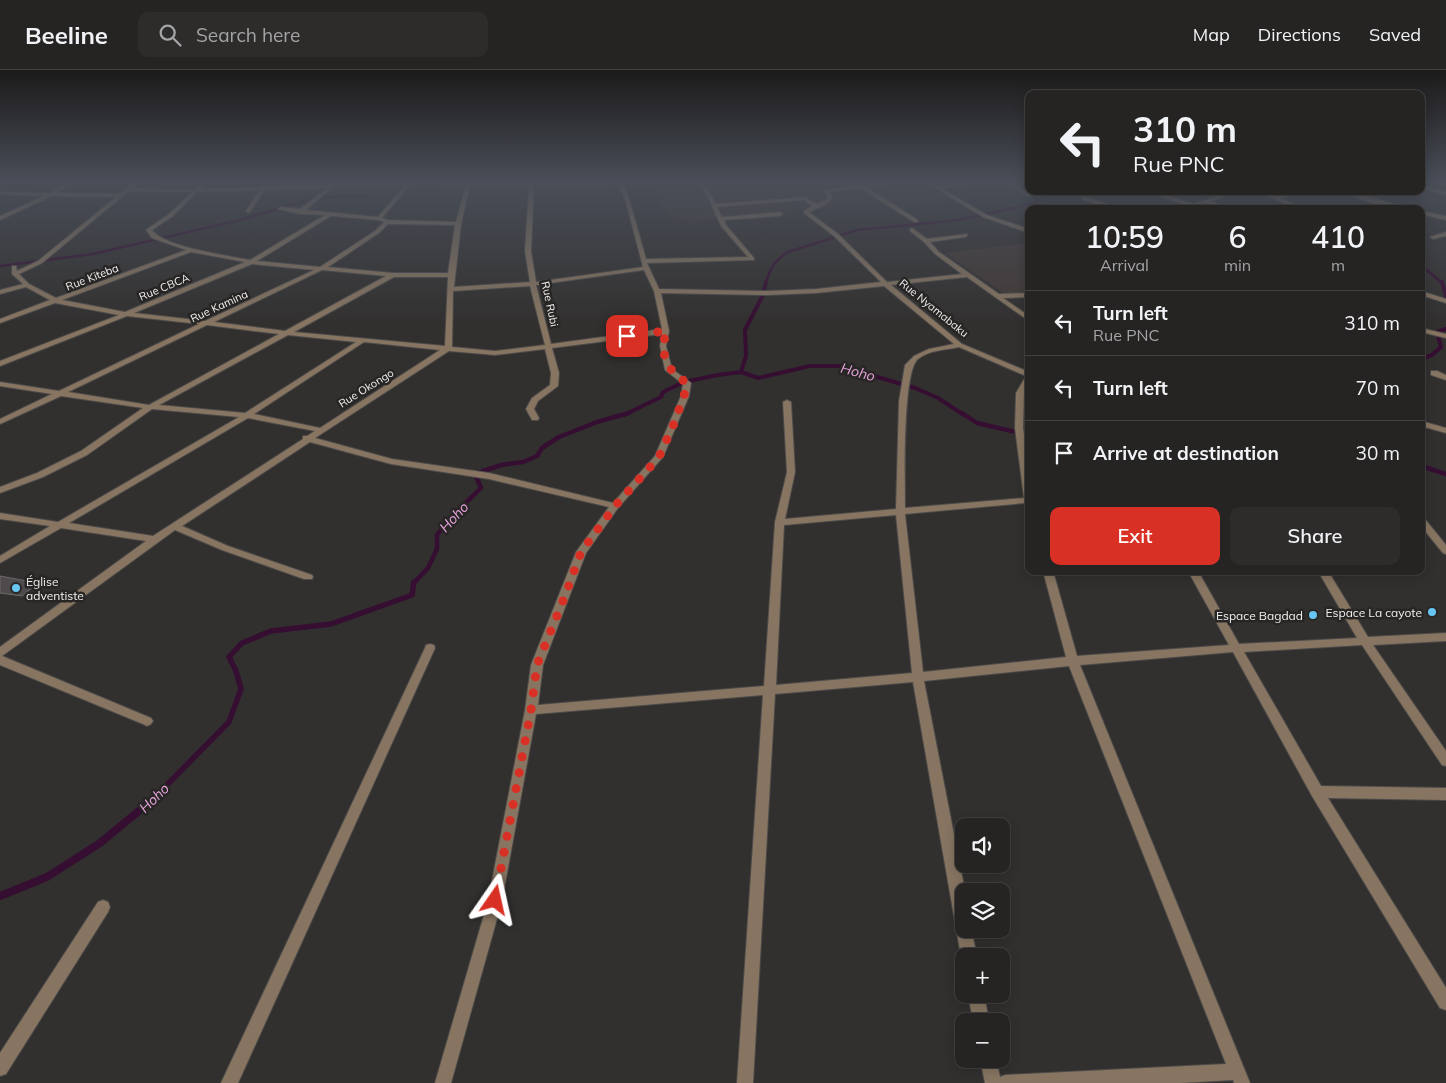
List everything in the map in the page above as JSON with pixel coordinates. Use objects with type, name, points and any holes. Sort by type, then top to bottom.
[{"type":"street","points":[[15,274],[42,260],[81,228]]},
{"type":"street","points":[[152,228],[149,230],[156,238],[191,250],[251,262],[324,267],[393,275],[452,275]]},
{"type":"street","name":"Rue CBCA","points":[[0,364],[251,262],[308,228]]},
{"type":"street","name":"Rue Kamina","points":[[0,422],[324,267],[381,228]]},
{"type":"street","points":[[448,348],[452,275],[457,228]]},
{"type":"street","name":"Rue Rubi","points":[[529,228],[528,251],[547,346],[555,373],[554,386],[535,400],[530,409],[534,418]]},
{"type":"street","points":[[443,1083],[495,900],[531,710],[537,665],[581,552],[615,506],[659,457],[684,396],[683,381],[669,370],[663,346],[666,331],[657,291],[646,265],[636,228]]},
{"type":"street","points":[[452,289],[534,284],[646,265],[752,259],[727,228]]},
{"type":"street","name":"Rue Nyamabaku","points":[[828,228],[838,236],[885,283],[960,345],[1025,374]]},
{"type":"street","points":[[912,230],[926,240],[937,252],[1025,316]]},
{"type":"street","points":[[1433,237],[1446,234]]},
{"type":"street","points":[[926,240],[965,235]]},
{"type":"street","name":"Rue Kiteba","points":[[0,321],[191,250]]},
{"type":"street","points":[[14,266],[15,274],[27,285],[56,301],[126,314],[204,324],[495,354],[666,331]]},
{"type":"street","points":[[0,490],[40,475],[84,453],[150,406],[393,275]]},
{"type":"street","points":[[657,291],[768,293],[816,291],[968,275]]},
{"type":"street","points":[[0,292],[27,285]]},
{"type":"street","points":[[1425,294],[1446,301]]},
{"type":"street","points":[[999,296],[1025,295]]},
{"type":"street","points":[[1425,331],[1446,336]]},
{"type":"street","points":[[0,560],[247,415],[363,340]]},
{"type":"street","points":[[956,883],[918,677],[900,512],[905,385],[909,365],[916,357],[931,350],[960,345]]},
{"type":"street","name":"Rue Okongo","points":[[0,653],[174,526],[306,438],[448,348]]},
{"type":"street","points":[[1434,373],[1446,378]]},
{"type":"street","points":[[0,384],[150,406],[247,415],[320,430]]},
{"type":"street","name":"Rue Nyamabaku","points":[[1025,384],[1020,393],[1019,431],[1025,473]]},
{"type":"street","points":[[745,1083],[780,522],[791,472],[787,402]]},
{"type":"street","points":[[1425,424],[1446,431]]},
{"type":"street","points":[[306,438],[391,461],[489,476],[584,497],[615,506]]},
{"type":"street","points":[[780,522],[1025,501]]},
{"type":"street","points":[[0,516],[155,539]]},
{"type":"street","points":[[1425,525],[1446,551]]},
{"type":"street","points":[[174,526],[225,548],[308,577]]},
{"type":"street","points":[[1006,1083],[1239,1077],[1073,660],[1049,575]]},
{"type":"street","points":[[1195,575],[1317,792],[1446,1002]]},
{"type":"street","points":[[1325,575],[1365,642],[1446,761]]},
{"type":"street","points":[[531,710],[918,677],[1073,660],[1237,648],[1446,637]]},
{"type":"street","points":[[229,1083],[430,648]]},
{"type":"street","points":[[0,660],[147,721]]},
{"type":"street","points":[[1317,792],[1446,794]]},
{"type":"street","points":[[0,1068],[103,907]]},
{"type":"street","points":[[990,1068],[993,1083]]},
{"type":"shaded area","points":[[1025,243],[1025,294],[1006,295],[945,253]]},
{"type":"building","name":"Église adventiste","points":[[0,576],[38,583],[22,596],[0,593]]},
{"type":"waterway","points":[[0,266],[93,254],[204,228]]},
{"type":"waterway","points":[[766,284],[773,265],[788,252],[857,230],[875,228]]},
{"type":"waterway","points":[[1425,268],[1442,284]]},
{"type":"waterway","points":[[741,372],[746,356],[745,330],[763,295],[766,282]]},
{"type":"waterway","points":[[1442,284],[1446,296]]},
{"type":"waterway","points":[[1425,358],[1432,355],[1441,347],[1437,332],[1446,329]]},
{"type":"waterway","name":"Hoho","points":[[741,372],[758,378],[810,366],[840,366],[915,388],[938,398],[964,415]]},
{"type":"waterway","name":"Hoho","points":[[627,414],[661,397],[663,392],[684,382],[741,372]]},
{"type":"waterway","name":"Hoho","points":[[962,413],[977,423],[1025,434]]},
{"type":"waterway","name":"Hoho","points":[[414,583],[428,568],[437,549],[437,535],[449,519],[481,488],[475,474],[501,465],[523,462],[537,456],[542,448],[559,437],[597,422],[627,414]]},
{"type":"waterway","name":"Hoho","points":[[1425,467],[1446,474]]},
{"type":"waterway","name":"Hoho","points":[[151,801],[229,722],[241,689],[236,671],[229,657],[242,643],[271,631],[331,624],[412,595],[414,583]]},
{"type":"waterway","name":"Hoho","points":[[0,896],[47,877],[100,843],[151,801]]},
{"type":"place","name":"Église adventiste","points":[[16,588]]},
{"type":"place","name":"Espace La cayote","points":[[1432,612]]},
{"type":"place","name":"Espace Bagdad","points":[[1313,615]]},
{"type":"route","points":[[495,900],[531,710],[537,665],[581,552],[615,506],[659,457],[684,396],[687,383],[669,370],[663,346],[666,331],[627,336]]}]
